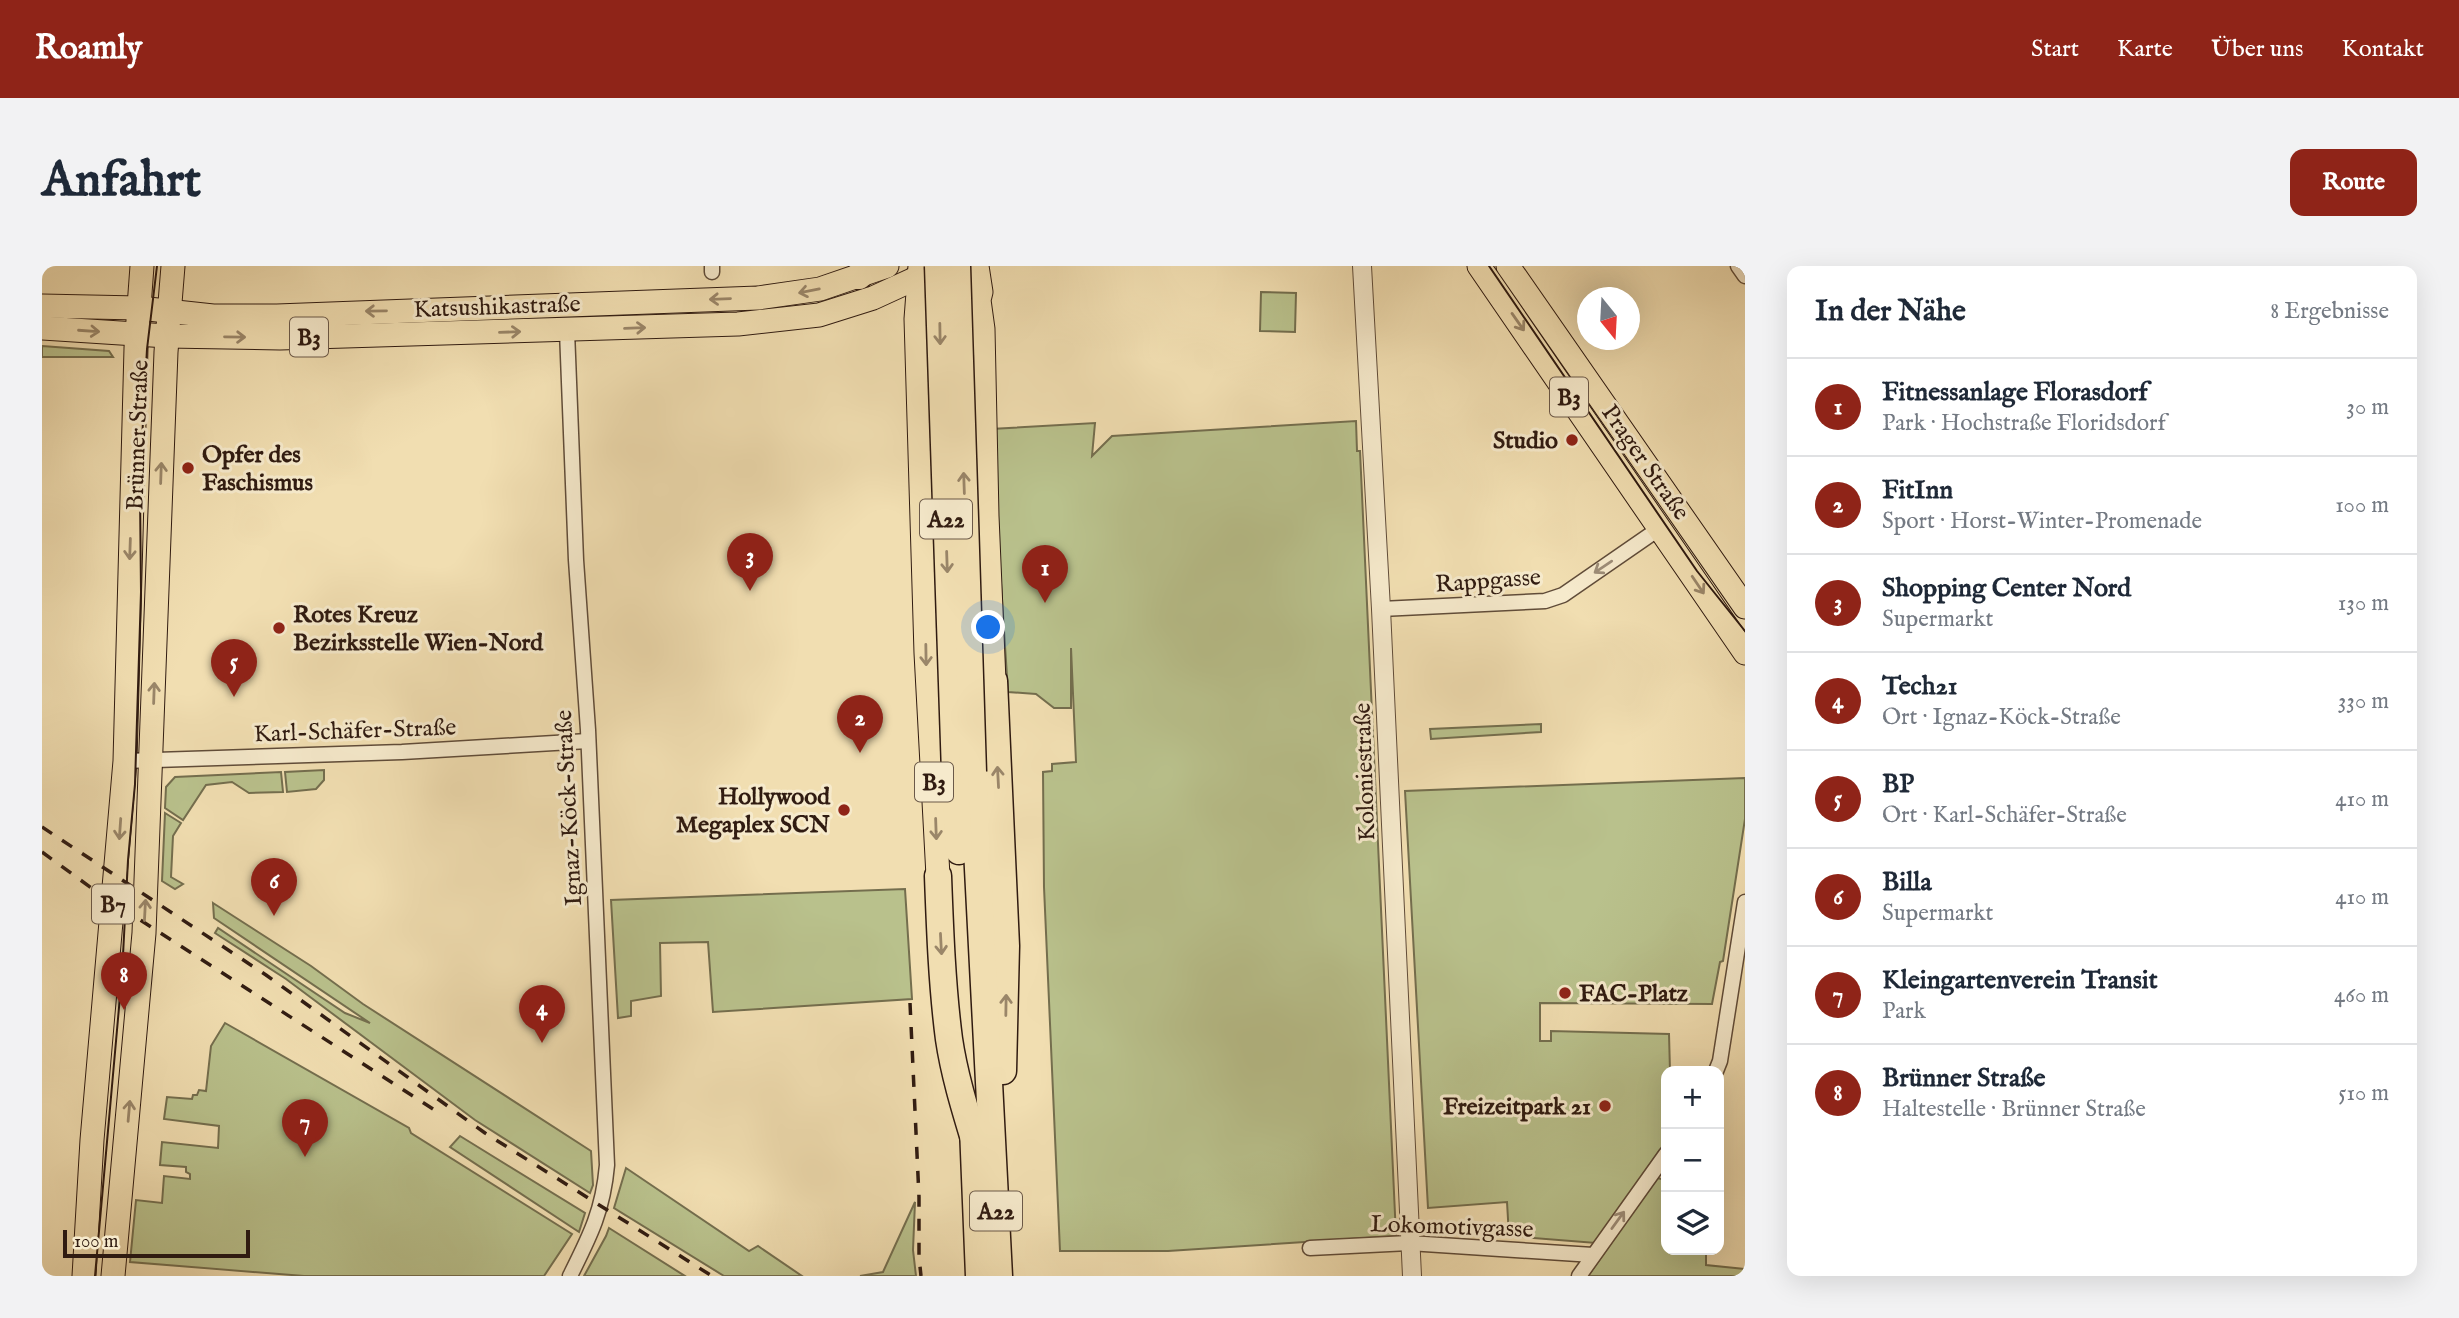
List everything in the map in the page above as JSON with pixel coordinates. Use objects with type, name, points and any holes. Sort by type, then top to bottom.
[{"type":"highway","name":"A22","points":[[957,266],[964,772]]},
{"type":"highway","name":"A22","points":[[926,269],[964,772],[983,1142],[999,1276]]},
{"type":"highway","points":[[983,1142],[1001,1097],[1006,995],[994,681]]},
{"type":"highway","points":[[938,876],[949,1041],[958,1086],[983,1142]]},
{"type":"highway","name":"A22","points":[[979,1276],[983,1142]]},
{"type":"main road","name":"Brünner Straße","points":[[84,1276],[92,1140],[125,761],[137,334],[142,266]]},
{"type":"main road","name":"Brünner Straße","points":[[113,1276],[142,955],[152,761],[167,336],[173,266]]},
{"type":"main road","name":"Katsushikastraße","points":[[42,306],[139,308],[213,316],[277,316],[758,298],[820,289],[863,271],[887,266]]},
{"type":"main road","name":"Katsushikastraße","points":[[42,327],[167,336],[280,338],[738,324],[819,315],[873,298],[926,269],[944,266]]},
{"type":"main road","points":[[957,266],[979,300],[983,329],[994,681]]},
{"type":"main road","points":[[976,266],[981,292],[979,300]]},
{"type":"main road","name":"Prager Straße","points":[[1479,266],[1745,653]]},
{"type":"main road","name":"Prager Straße","points":[[1508,266],[1745,607]]},
{"type":"main road","points":[[916,318],[926,269]]},
{"type":"main road","points":[[873,298],[895,301],[916,318]]},
{"type":"main road","points":[[567,306],[567,331]]},
{"type":"main road","name":"B3","points":[[916,318],[927,688],[938,876]]},
{"type":"main road","points":[[1660,528],[1683,519]]},
{"type":"street","name":"Koloniestraße","points":[[1362,266],[1412,1276]]},
{"type":"street","points":[[1738,266],[1745,276]]},
{"type":"street","name":"Ignaz-Köck-Straße","points":[[567,331],[607,1165],[605,1192],[598,1217],[570,1276]]},
{"type":"street","name":"Rappgasse","points":[[1381,609],[1545,601],[1563,595],[1660,528]]},
{"type":"street","points":[[927,688],[937,691],[983,687],[994,681]]},
{"type":"street","name":"Karl-Schäfer-Straße","points":[[125,761],[410,751],[588,741]]},
{"type":"street","points":[[1718,1066],[1745,902]]},
{"type":"street","points":[[1578,1276],[1661,1161]]},
{"type":"street","name":"Lokomotivgasse","points":[[1310,1248],[1409,1244],[1593,1255]]},
{"type":"green space","points":[[1261,292],[1296,293],[1295,332],[1260,331]]},
{"type":"green space","points":[[42,346],[109,351],[113,357],[42,357]]},
{"type":"green space","points":[[1356,421],[1357,451],[1360,451],[1396,1236],[1168,1251],[1060,1251],[1044,887],[1043,772],[1052,771],[1052,764],[1076,762],[1071,648],[1071,708],[1054,708],[1036,694],[1008,692],[991,429],[1095,423],[1092,456],[1112,436]]},
{"type":"green space","points":[[1541,724],[1541,732],[1431,739],[1430,729]]},
{"type":"green space","points":[[324,770],[324,780],[316,789],[287,792],[285,772]]},
{"type":"green space","points":[[281,772],[283,792],[249,793],[232,782],[206,785],[183,820],[165,808],[166,787],[175,777]]},
{"type":"green space","name":"FAC-Platz","points":[[1745,778],[1745,819],[1723,961],[1720,962],[1712,1004],[1540,1003],[1540,1041],[1551,1041],[1551,1031],[1669,1034],[1670,1066],[1661,1066],[1661,1148],[1596,1243],[1509,1236],[1507,1202],[1428,1208],[1405,791]]},
{"type":"green space","points":[[165,813],[181,823],[173,836],[171,877],[183,884],[175,889],[162,881]]},
{"type":"green space","points":[[905,889],[912,999],[713,1012],[708,942],[660,943],[661,996],[631,1001],[631,1016],[618,1018],[611,900]]},
{"type":"green space","points":[[213,903],[311,966],[363,1004],[591,1151],[593,1185],[590,1193],[475,1120],[286,979],[215,933],[218,928],[345,1013],[370,1023],[214,918]]},
{"type":"green space","points":[[225,1023],[409,1128],[411,1133],[572,1234],[544,1276],[304,1276],[130,1262],[136,1200],[162,1203],[164,1176],[190,1179],[186,1167],[160,1165],[162,1142],[218,1148],[219,1126],[164,1119],[167,1097],[192,1099],[199,1090],[206,1091],[211,1046]]},
{"type":"green space","points":[[460,1136],[585,1213],[579,1232],[450,1147]]},
{"type":"green space","points":[[626,1168],[749,1251],[758,1246],[802,1276],[724,1276],[614,1208]]},
{"type":"green space","points":[[1657,1178],[1661,1179],[1661,1255],[1706,1255],[1706,1265],[1745,1269],[1745,1276],[1588,1276]]},
{"type":"green space","points":[[915,1202],[913,1250],[916,1276],[860,1276],[883,1272]]},
{"type":"green space","points":[[609,1228],[685,1276],[584,1276]]},
{"type":"tram line","points":[[95,1276],[122,974],[135,784],[143,420],[147,349],[157,266]]},
{"type":"tram line","points":[[1489,266],[1697,571],[1745,631]]},
{"type":"railway","points":[[42,827],[266,975],[485,1133],[712,1276]]},
{"type":"railway","points":[[42,852],[97,892],[433,1109]]},
{"type":"railway","points":[[910,1003],[921,1276]]},
{"type":"place","name":"Studio","points":[[1572,440]]},
{"type":"place","name":"Opfer des Faschismus","points":[[188,468]]},
{"type":"place","name":"Shopping Center Nord","points":[[750,591]]},
{"type":"place","name":"Fitnessanlage Florasdorf","points":[[1045,603]]},
{"type":"place","name":"Rotes Kreuz Bezirksstelle Wien-Nord","points":[[279,628]]},
{"type":"place","name":"BP","points":[[234,697]]},
{"type":"place","name":"FitInn","points":[[860,753]]},
{"type":"place","name":"Hollywood Megaplex SCN","points":[[844,810]]},
{"type":"place","name":"Billa","points":[[274,916]]},
{"type":"place","name":"FAC-Platz","points":[[1565,993]]},
{"type":"place","name":"Brünner Straße","points":[[124,1010]]},
{"type":"place","name":"Tech21","points":[[542,1043]]},
{"type":"place","name":"Freizeitpark 21","points":[[1605,1106]]},
{"type":"place","name":"Kleingartenverein Transit","points":[[305,1157]]}]
